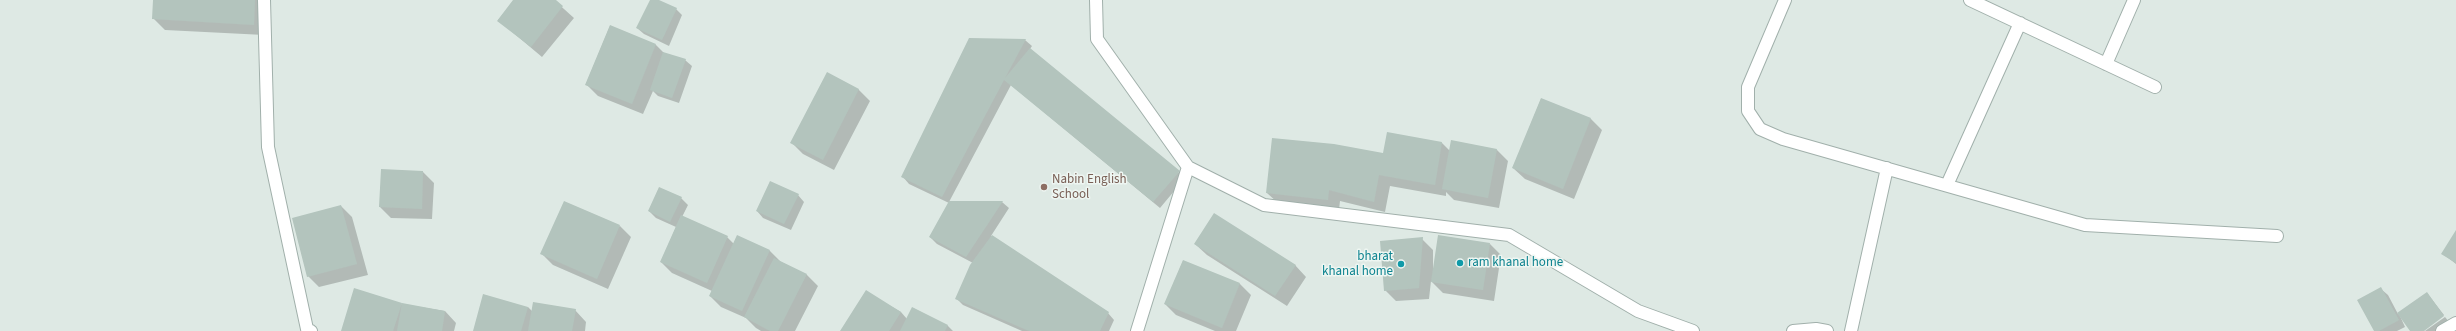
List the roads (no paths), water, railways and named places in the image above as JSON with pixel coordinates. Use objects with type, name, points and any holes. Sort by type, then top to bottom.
[{"type":"street","points":[[264,0],[268,147],[307,329],[311,331]]},
{"type":"street","points":[[1096,0],[1097,39],[1188,167],[1264,205],[1509,235],[1638,311],[1693,331]]},
{"type":"street","points":[[1785,0],[1748,87],[1748,111],[1760,129],[1784,139],[2085,225],[2277,236]]},
{"type":"street","points":[[1970,0],[2155,87]]},
{"type":"street","points":[[2106,64],[2134,0]]},
{"type":"street","points":[[1947,185],[2020,23]]},
{"type":"street","points":[[1137,331],[1188,167]]},
{"type":"street","points":[[1851,331],[1887,168]]},
{"type":"street","points":[[2442,331],[2456,322]]},
{"type":"street","points":[[1793,331],[1816,329],[1827,331]]},
{"type":"place","name":"Nabin English School","points":[[1044,187]]},
{"type":"place","name":"ram khanal home","points":[[1460,263]]},
{"type":"place","name":"bharat khanal home","points":[[1401,264]]}]
